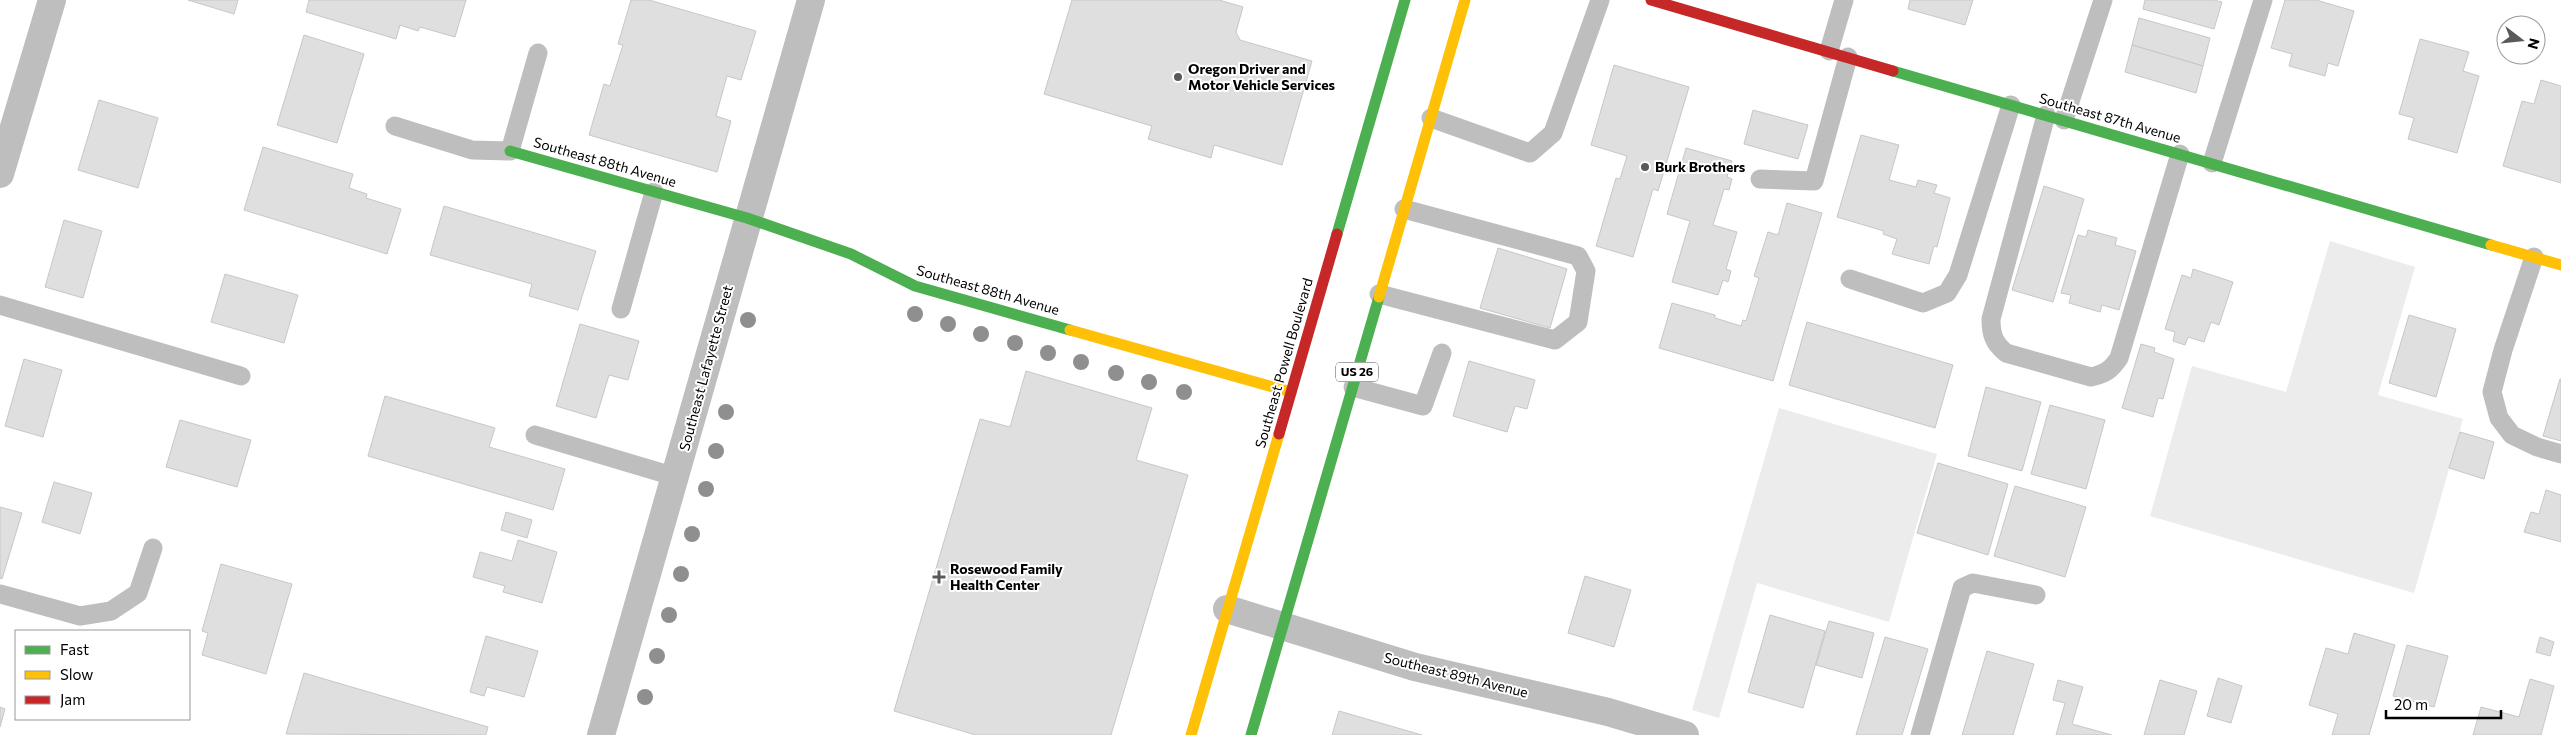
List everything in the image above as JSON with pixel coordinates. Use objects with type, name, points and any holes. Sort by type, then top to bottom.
[{"type":"street","points":[[0,174],[52,0]]},
{"type":"street","name":"Southeast Lafayette Street","points":[[601,735],[676,477],[747,218],[811,0]]},
{"type":"street","name":"Southeast Powell Boulevard","points":[[1191,735],[1405,0]]},
{"type":"street","name":"US 26","points":[[1251,735],[1465,0]]},
{"type":"street","name":"Southeast 87th Avenue","points":[[1651,0],[2561,265]]},
{"type":"street","name":"Southeast 88th Avenue","points":[[510,151],[747,218],[851,254],[915,286],[1291,392]]},
{"type":"street","name":"Southeast 89th Avenue","points":[[1227,609],[1415,667],[1608,712],[1685,735]]},
{"type":"lane","points":[[1430,118],[1530,152],[1553,133],[1582,45],[1600,0]]},
{"type":"lane","points":[[1829,51],[1844,0]]},
{"type":"lane","points":[[2103,0],[2055,117],[1991,319],[1991,332],[1996,344],[2006,353],[2091,377],[2104,375],[2112,368],[2119,358],[2180,154]]},
{"type":"lane","points":[[2212,163],[2263,0]]},
{"type":"lane","points":[[395,126],[472,150],[510,151],[538,53]]},
{"type":"lane","points":[[1760,179],[1814,181],[1848,57]]},
{"type":"lane","points":[[1850,279],[1923,303],[1948,293],[1958,275],[2011,105]]},
{"type":"lane","points":[[621,309],[654,192]]},
{"type":"lane","points":[[1379,294],[1555,340],[1578,322],[1586,271],[1578,256],[1404,209]]},
{"type":"lane","points":[[2534,257],[2503,350],[2492,392],[2499,418],[2512,435],[2537,447],[2561,454]]},
{"type":"lane","points":[[0,305],[241,376]]},
{"type":"lane","points":[[1353,387],[1423,406],[1442,354]]},
{"type":"lane","points":[[535,435],[676,477]]},
{"type":"lane","points":[[0,594],[80,616],[111,611],[138,593],[153,548]]},
{"type":"lane","points":[[1920,735],[1962,588],[1973,583],[2036,595]]},
{"type":"shaded area","points":[[2330,241],[2415,267],[2378,395],[2463,419],[2414,593],[2150,516],[2192,366],[2286,392]]},
{"type":"shaded area","points":[[1779,408],[1937,454],[1889,622],[1757,583],[1719,718],[1692,710]]},
{"type":"building","points":[[188,0],[238,0],[234,14]]},
{"type":"building","points":[[309,0],[466,0],[455,37],[420,27],[418,31],[400,25],[396,39],[306,12]]},
{"type":"building","points":[[631,0],[649,0],[756,31],[741,80],[727,76],[716,116],[731,121],[717,172],[589,135],[604,84],[610,86],[623,45],[618,44]]},
{"type":"building","name":"Oregon Driver and Motor Vehicle Services","points":[[1072,0],[1219,0],[1243,7],[1236,32],[1240,40],[1312,61],[1282,165],[1214,145],[1211,158],[1148,139],[1152,126],[1044,94]]},
{"type":"building","points":[[1910,0],[1973,0],[1965,25],[1908,9]]},
{"type":"building","points":[[2145,0],[2214,0],[2222,2],[2214,29],[2143,9]]},
{"type":"building","points":[[2285,0],[2316,0],[2354,11],[2338,66],[2328,63],[2325,76],[2289,66],[2292,54],[2271,48]]},
{"type":"building","points":[[2139,18],[2210,38],[2203,66],[2132,45]]},
{"type":"building","points":[[304,35],[364,54],[337,143],[277,125]]},
{"type":"building","points":[[2420,39],[2469,52],[2463,71],[2479,76],[2457,153],[2408,139],[2414,118],[2399,114]]},
{"type":"building","points":[[2132,45],[2203,66],[2196,93],[2125,72]]},
{"type":"building","name":"Burk Brothers","points":[[1614,65],[1689,87],[1658,191],[1653,189],[1633,257],[1596,246],[1616,178],[1620,179],[1627,156],[1591,145]]},
{"type":"building","points":[[2541,80],[2561,86],[2561,183],[2503,166],[2522,101],[2534,104]]},
{"type":"building","points":[[99,100],[158,118],[138,188],[78,170]]},
{"type":"building","points":[[1753,110],[1808,125],[1798,159],[1744,144]]},
{"type":"building","points":[[1861,135],[1899,145],[1889,180],[1916,187],[1918,180],[1937,185],[1934,193],[1950,198],[1937,247],[1934,246],[1929,264],[1892,254],[1897,239],[1883,234],[1884,231],[1837,217]]},
{"type":"building","points":[[263,147],[353,174],[349,188],[367,194],[366,198],[401,209],[387,254],[244,210]]},
{"type":"building","points":[[1686,148],[1732,161],[1727,177],[1732,179],[1729,190],[1724,189],[1713,225],[1737,232],[1726,269],[1731,271],[1728,282],[1723,280],[1718,295],[1672,282],[1690,221],[1667,214]]},
{"type":"building","points":[[2044,186],[2084,199],[2053,302],[2012,290]]},
{"type":"building","points":[[1787,203],[1822,213],[1773,381],[1659,348],[1672,303],[1715,315],[1715,318],[1741,326],[1743,320],[1746,321],[1759,278],[1754,276],[1768,232],[1778,235]]},
{"type":"building","points":[[444,206],[596,251],[578,310],[529,296],[532,284],[430,255]]},
{"type":"building","points":[[64,220],[102,231],[83,298],[45,287]]},
{"type":"building","points":[[2088,230],[2117,238],[2115,245],[2136,251],[2119,310],[2102,305],[2100,312],[2069,303],[2071,295],[2061,293],[2078,235],[2086,237]]},
{"type":"building","points":[[1498,248],[1567,269],[1550,328],[1480,308]]},
{"type":"building","points":[[2193,269],[2233,282],[2219,325],[2211,322],[2204,342],[2188,337],[2185,345],[2173,341],[2175,332],[2165,329],[2182,275],[2191,278]]},
{"type":"building","points":[[225,274],[298,295],[284,343],[211,322]]},
{"type":"building","points":[[2409,315],[2456,329],[2436,397],[2389,383]]},
{"type":"building","points":[[1807,322],[1953,365],[1935,428],[1789,385]]},
{"type":"building","points":[[580,324],[639,341],[628,380],[609,375],[596,418],[556,406]]},
{"type":"building","points":[[2141,344],[2155,348],[2154,352],[2174,359],[2163,399],[2158,398],[2153,417],[2122,408]]},
{"type":"building","points":[[24,359],[62,370],[43,437],[5,426]]},
{"type":"building","points":[[1469,361],[1535,380],[1527,409],[1515,406],[1507,432],[1453,416]]},
{"type":"building","points":[[1026,371],[1152,408],[1136,460],[1188,475],[1111,735],[976,735],[894,711],[980,419],[1010,427]]},
{"type":"building","points":[[2561,379],[2561,441],[2543,436]]},
{"type":"building","points":[[1986,387],[2041,402],[2022,471],[1968,456]]},
{"type":"building","points":[[385,396],[495,428],[489,447],[565,469],[553,510],[368,456]]},
{"type":"building","points":[[2050,405],[2105,420],[2086,489],[2031,474]]},
{"type":"building","points":[[180,420],[251,440],[237,487],[166,467]]},
{"type":"building","points":[[2460,432],[2494,442],[2484,479],[2449,468]]},
{"type":"building","points":[[1938,463],[2008,484],[1988,555],[1917,533]]},
{"type":"building","points":[[54,482],[92,493],[80,534],[42,522]]},
{"type":"building","points":[[2015,486],[2086,507],[2065,577],[1994,556]]},
{"type":"building","points":[[2546,490],[2561,495],[2561,542],[2524,532],[2531,512],[2539,514]]},
{"type":"building","points":[[0,507],[22,513],[2,579],[0,578]]},
{"type":"building","points":[[506,512],[532,520],[527,538],[501,530]]},
{"type":"building","points":[[518,540],[557,552],[542,603],[503,592],[505,586],[473,577],[480,552],[512,561]]},
{"type":"building","points":[[221,564],[292,584],[266,674],[202,655],[208,633],[202,631]]},
{"type":"building","points":[[1585,576],[1631,590],[1614,647],[1568,633]]},
{"type":"building","points":[[1770,615],[1825,631],[1803,708],[1748,692]]},
{"type":"building","points":[[1829,621],[1874,633],[1862,678],[1816,665]]},
{"type":"building","points":[[2354,633],[2395,645],[2369,735],[2332,735],[2338,714],[2309,705],[2326,648],[2348,654]]},
{"type":"building","points":[[486,636],[538,651],[524,697],[487,687],[484,696],[470,692]]},
{"type":"building","points":[[1885,637],[1928,649],[1902,735],[1856,735]]},
{"type":"building","points":[[2540,637],[2554,642],[2550,656],[2536,652]]},
{"type":"building","points":[[2407,645],[2448,656],[2434,707],[2393,696]]},
{"type":"building","points":[[1987,651],[2034,664],[2013,735],[1962,735]]},
{"type":"building","points":[[304,673],[488,727],[486,735],[286,734]]},
{"type":"building","points":[[2218,678],[2242,686],[2231,723],[2207,716]]},
{"type":"building","points":[[2530,679],[2554,686],[2541,735],[2473,735],[2481,707],[2519,717]]},
{"type":"building","points":[[2058,680],[2083,687],[2072,724],[2112,735],[2056,735],[2065,703],[2053,700]]},
{"type":"building","points":[[2160,680],[2197,691],[2184,735],[2144,735]]},
{"type":"building","points":[[0,707],[5,709],[0,727]]},
{"type":"building","points":[[1339,711],[1422,735],[1332,735]]},
{"type":"traffic: fast","points":[[1337,234],[1405,0]]},
{"type":"traffic: fast","points":[[1893,71],[2491,245]]},
{"type":"traffic: fast","points":[[510,151],[747,218],[851,254],[915,286],[1070,330]]},
{"type":"traffic: fast","points":[[1251,735],[1379,297]]},
{"type":"traffic: slow","points":[[1379,297],[1465,0]]},
{"type":"traffic: slow","points":[[2491,245],[2561,265]]},
{"type":"traffic: slow","points":[[1070,330],[1291,392]]},
{"type":"traffic: slow","points":[[1191,735],[1279,434]]},
{"type":"traffic: jam","points":[[1651,0],[1893,71]]},
{"type":"traffic: jam","points":[[1279,434],[1337,234]]},
{"type":"place","name":"Oregon Driver and Motor Vehicle Services","points":[[1178,77]]},
{"type":"place","name":"Burk Brothers","points":[[1645,167]]},
{"type":"place","name":"Rosewood Family Health Center","points":[[939,577]]}]
